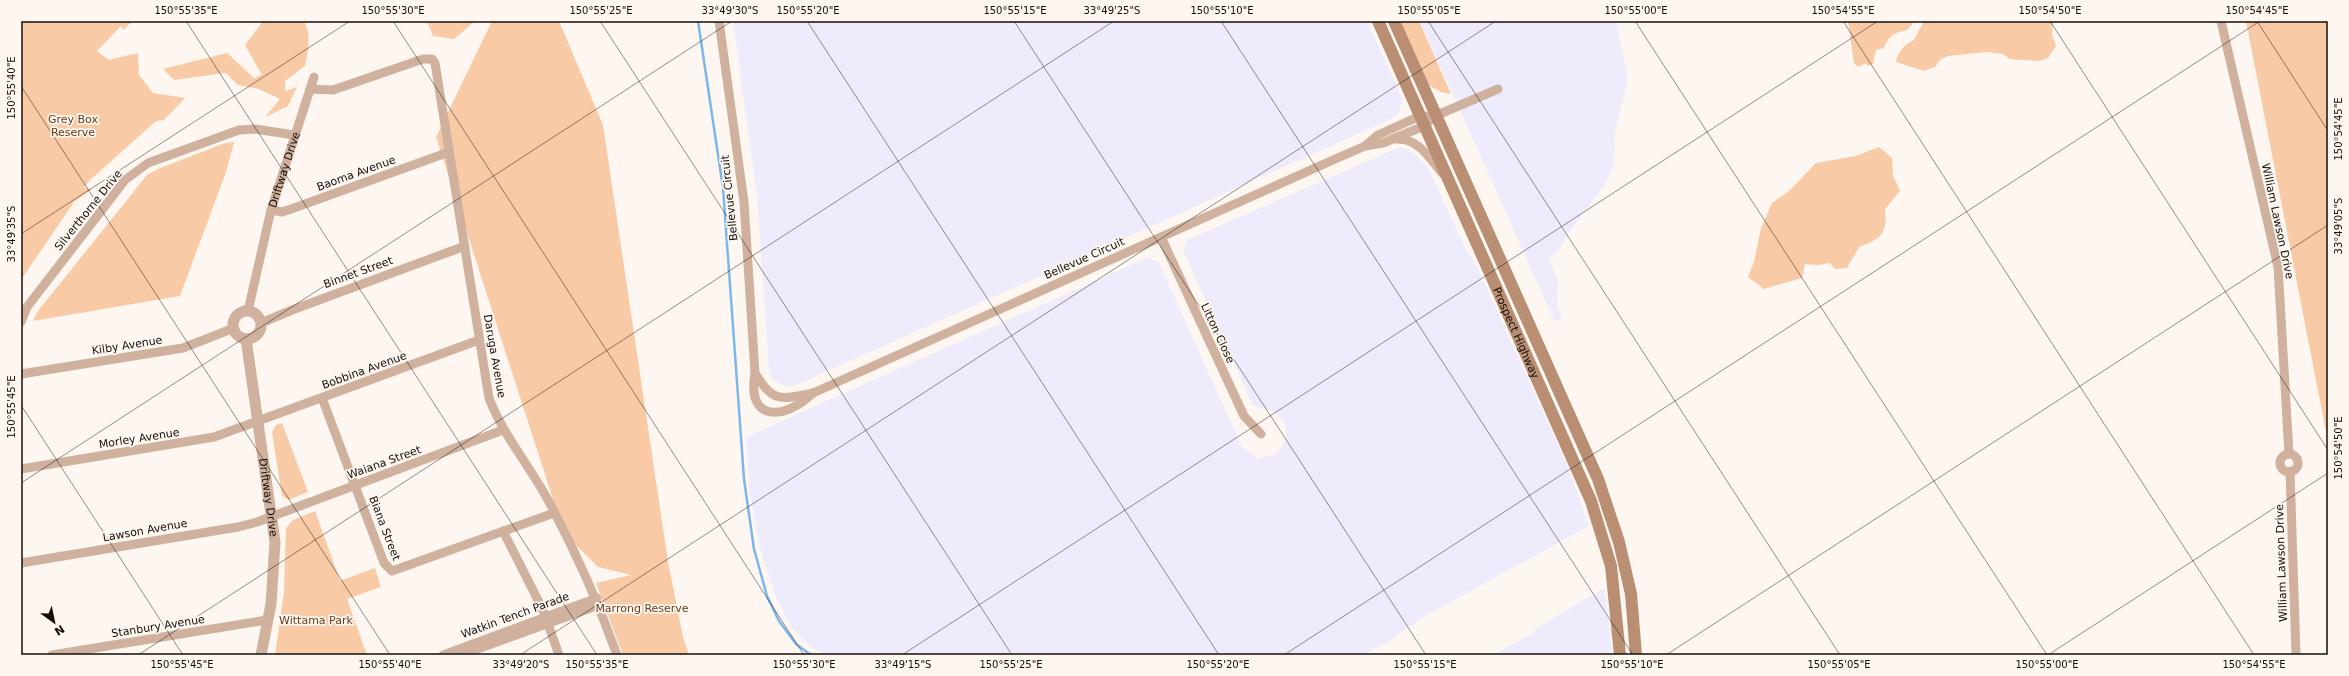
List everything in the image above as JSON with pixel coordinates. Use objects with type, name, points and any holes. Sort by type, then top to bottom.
[{"type":"main road","name":"Prospect Highway","points":[[1378,21],[1556,420],[1596,515],[1614,583],[1620,655]]},
{"type":"main road","name":"Prospect Highway","points":[[1394,21],[1435,116],[1598,479],[1619,542],[1631,594],[1636,655]]},
{"type":"street","name":"Bellevue Circuit","points":[[719,21],[744,202],[755,373],[753,394],[755,401],[764,410],[771,412],[790,410],[800,405],[814,393],[1364,146],[1391,139],[1422,121]]},
{"type":"street","name":"William Lawson Drive","points":[[2221,21],[2278,267],[2289,454],[2294,456],[2297,461],[2297,466],[2290,471],[2296,655]]},
{"type":"street","name":"Daruga Avenue","points":[[310,89],[333,90],[422,59],[432,59],[438,70],[449,152],[489,398],[503,430],[554,512],[598,602],[617,655]]},
{"type":"street","name":"Driftway Drive","points":[[248,311],[271,210],[314,77]]},
{"type":"street","name":"Bellevue Circuit","points":[[1364,146],[1378,135],[1422,121],[1498,89]]},
{"type":"street","name":"Silverthorne Drive","points":[[21,322],[27,307],[38,292],[126,180],[137,170],[161,158],[239,130],[255,129],[294,135]]},
{"type":"street","points":[[1391,139],[1405,138],[1416,143],[1449,181]]},
{"type":"street","name":"Baoma Avenue","points":[[271,210],[282,212],[449,152]]},
{"type":"street","name":"Litton Close","points":[[1161,236],[1244,416],[1261,434]]},
{"type":"street","name":"Binnet Street","points":[[261,323],[292,310],[465,246]]},
{"type":"street","points":[[248,311],[254,313],[261,323],[256,335],[246,339],[236,334],[234,328],[237,316],[248,311]]},
{"type":"street","name":"Kilby Avenue","points":[[21,374],[184,348],[234,328]]},
{"type":"street","name":"Driftway Drive","points":[[246,339],[272,516],[275,562],[271,604],[261,655]]},
{"type":"street","name":"Bobbina Avenue","points":[[258,422],[479,340]]},
{"type":"street","name":"Bellevue Circuit","points":[[755,373],[767,392],[778,398],[814,393]]},
{"type":"street","name":"Biana Street","points":[[322,398],[384,563],[392,571],[554,512]]},
{"type":"street","name":"Morley Avenue","points":[[21,469],[202,441],[258,422]]},
{"type":"street","name":"Waiana Street","points":[[272,516],[503,430]]},
{"type":"street","name":"Lawson Avenue","points":[[21,563],[238,527],[272,516]]},
{"type":"street","points":[[503,531],[547,621],[559,655]]},
{"type":"street","name":"Watkin Tench Parade","points":[[462,655],[598,602]]},
{"type":"street","name":"Stanbury Avenue","points":[[52,655],[267,620]]},
{"type":"street","name":"Watkin Tench Parade","points":[[442,655],[547,621]]},
{"type":"shaded area","points":[[733,21],[1367,21],[1402,98],[1402,103],[1399,112],[1391,119],[796,385],[785,386],[773,380],[769,369],[757,195]]},
{"type":"shaded area","points":[[1420,21],[1616,21],[1628,79],[1615,132],[1614,165],[1604,186],[1570,231],[1557,253],[1548,257],[1558,280],[1557,304],[1562,318],[1555,322]]},
{"type":"shaded area","points":[[1400,147],[1410,150],[1428,168],[1466,250],[1477,267],[1567,465],[1589,526],[1425,616],[1390,640],[1363,655],[827,655],[811,647],[793,629],[777,600],[760,548],[750,494],[746,437],[1147,258],[1158,261],[1242,447],[1256,458],[1275,455],[1286,441],[1285,425],[1272,411],[1253,406],[1183,250],[1187,240]]},
{"type":"shaded area","points":[[1604,588],[1613,655],[1493,655],[1536,632],[1534,630]]},
{"type":"green space","name":"Grey Box Reserve","points":[[21,21],[133,21],[123,30],[121,26],[97,51],[109,60],[138,53],[139,75],[153,93],[185,98],[164,120],[156,121],[90,180],[84,188],[92,189],[74,202],[21,280]]},
{"type":"green space","points":[[263,21],[304,21],[308,32],[309,43],[305,66],[285,81],[285,91],[297,87],[288,106],[265,117],[280,99],[259,89],[238,85],[226,73],[174,80],[163,69],[227,53],[254,78],[262,75],[245,45]]},
{"type":"green space","points":[[427,21],[475,21],[454,39],[433,36]]},
{"type":"green space","name":"Marrong Reserve","points":[[492,21],[559,21],[603,125],[668,562],[683,637],[689,655],[623,655],[596,583],[631,575],[598,567],[564,533],[436,137]]},
{"type":"green space","points":[[1400,21],[1419,21],[1451,94],[1441,92],[1428,85]]},
{"type":"green space","points":[[1848,21],[1915,21],[1906,31],[1898,32],[1892,36],[1887,41],[1884,48],[1876,50],[1873,64],[1868,66],[1866,63],[1858,67],[1854,63]]},
{"type":"green space","points":[[1924,21],[2053,21],[2052,35],[2056,46],[2048,58],[2039,61],[2010,59],[2003,54],[1987,52],[1948,56],[1941,59],[1935,67],[1924,71],[1896,62],[1900,51],[1908,43],[1914,40]]},
{"type":"green space","points":[[2246,21],[2328,21],[2328,442]]},
{"type":"green space","points":[[234,142],[226,172],[180,296],[33,321],[38,311],[147,175],[158,169],[225,143]]},
{"type":"green space","points":[[1879,147],[1892,158],[1893,176],[1900,191],[1885,209],[1886,217],[1884,229],[1878,238],[1859,247],[1847,268],[1835,269],[1830,263],[1818,265],[1805,264],[1802,278],[1764,289],[1748,277],[1754,262],[1761,228],[1772,203],[1789,191],[1816,163],[1856,156]]},
{"type":"green space","points":[[282,423],[308,492],[288,500],[282,496],[272,432],[276,425]]},
{"type":"green space","name":"Wittama Park","points":[[315,511],[340,581],[375,568],[381,587],[347,599],[367,655],[275,655],[284,592],[286,528],[293,520]]},
{"type":"waterway","points":[[698,21],[723,188],[744,479],[754,549],[767,596],[779,621],[796,644],[811,655]]}]
